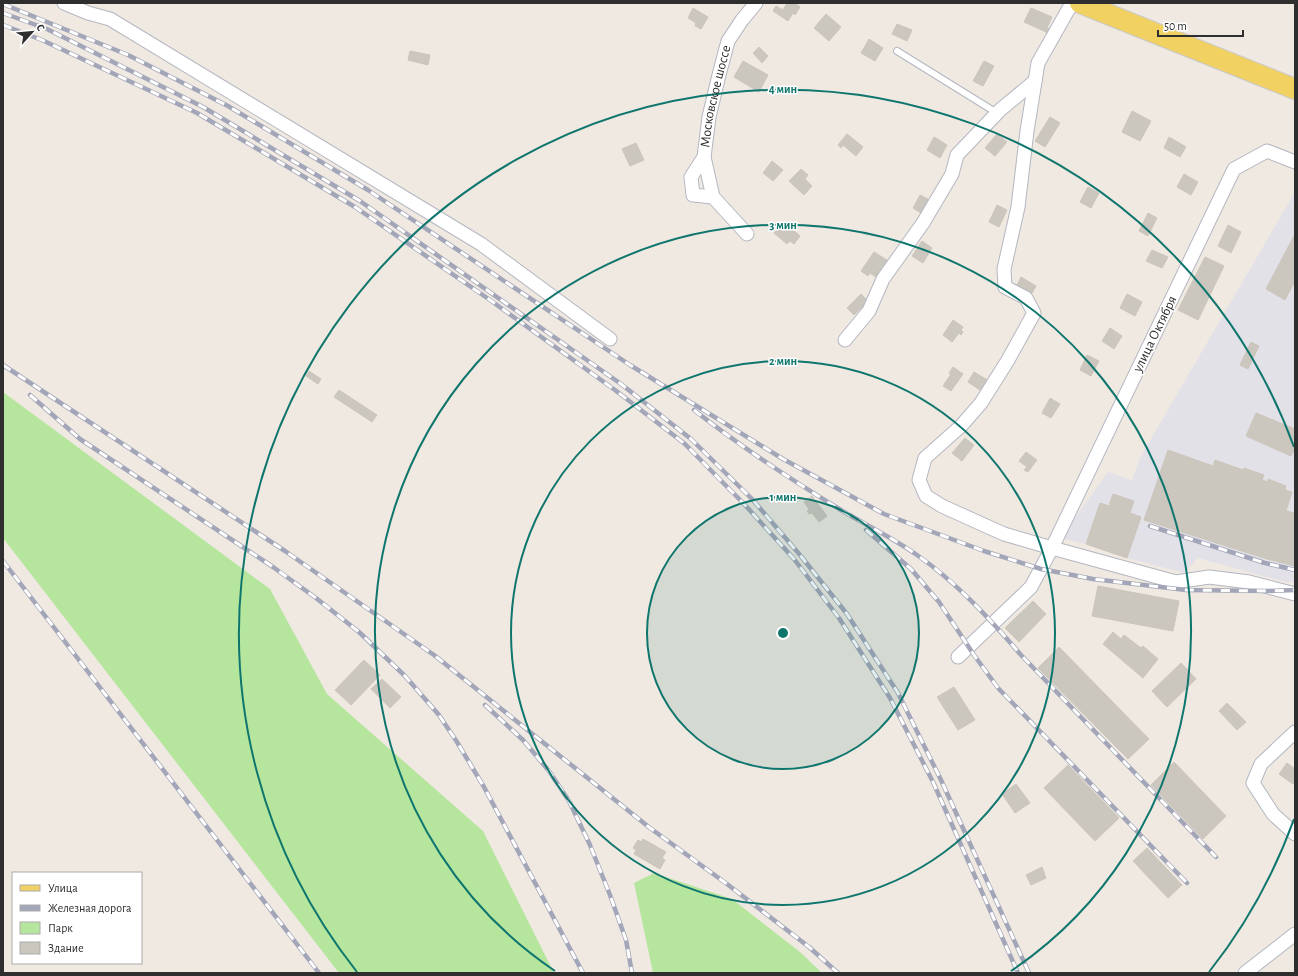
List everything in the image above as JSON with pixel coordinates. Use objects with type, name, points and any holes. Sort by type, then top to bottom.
[{"type":"main road","points":[[1080,3],[1295,89]]},
{"type":"street","points":[[64,3],[89,8],[110,19],[481,244],[610,339]]},
{"type":"street","name":"Московское шоссе","points":[[747,234],[714,197],[704,157],[709,117],[728,42],[742,20],[756,3]]},
{"type":"street","points":[[1072,3],[1038,63],[1027,131],[1018,207],[1004,269],[1005,287],[1026,298],[1034,314],[981,403],[961,426],[925,458],[919,480],[926,496],[942,506],[1004,534],[1176,582],[1209,577],[1249,582],[1295,594]]},
{"type":"street","points":[[845,340],[869,311],[883,279],[926,217],[952,174],[957,155],[997,113],[1035,81]]},
{"type":"street","name":"улица Октября","points":[[958,657],[1031,587],[1052,548],[1234,169],[1267,151],[1295,162]]},
{"type":"street","points":[[704,157],[691,177],[693,195],[714,197]]},
{"type":"street","points":[[1295,732],[1261,764],[1253,783],[1273,814],[1295,834]]},
{"type":"street","points":[[1245,973],[1295,934]]},
{"type":"lane","points":[[897,51],[997,113]]},
{"type":"shaded area","points":[[1295,192],[1295,582],[1285,582],[1198,558],[1184,573],[1127,558],[1086,544],[1060,538],[1108,472],[1132,480],[1141,456]]},
{"type":"green space","points":[[3,392],[270,589],[327,694],[483,831],[554,973],[339,973],[3,538]]},
{"type":"green space","points":[[654,873],[732,899],[800,952],[822,973],[653,973],[634,883]]},
{"type":"building","points":[[787,3],[795,3],[800,7],[795,15],[793,13],[788,21],[773,11],[776,6],[783,10]]},
{"type":"building","points":[[693,8],[708,17],[701,29],[695,26],[696,23],[688,18]]},
{"type":"building","points":[[1031,8],[1052,17],[1047,28],[1050,29],[1048,33],[1024,22]]},
{"type":"building","points":[[826,14],[841,27],[829,41],[814,28]]},
{"type":"building","points":[[897,24],[912,30],[907,41],[892,34]]},
{"type":"building","points":[[869,39],[883,48],[875,61],[861,53]]},
{"type":"building","points":[[759,47],[768,56],[762,63],[753,53]]},
{"type":"building","points":[[410,51],[430,55],[428,65],[408,60]]},
{"type":"building","points":[[743,61],[768,75],[759,92],[734,77]]},
{"type":"building","points":[[984,61],[994,66],[983,86],[973,81]]},
{"type":"building","points":[[1132,111],[1151,121],[1140,141],[1122,132]]},
{"type":"building","points":[[1050,117],[1060,123],[1045,147],[1035,141]]},
{"type":"building","points":[[847,134],[863,147],[856,156],[843,145],[841,148],[838,145]]},
{"type":"building","points":[[997,134],[1007,142],[995,156],[985,148]]},
{"type":"building","points":[[934,137],[947,145],[940,158],[927,150]]},
{"type":"building","points":[[1169,137],[1186,147],[1180,157],[1164,148]]},
{"type":"building","points":[[636,143],[644,160],[630,166],[622,149]]},
{"type":"building","points":[[772,161],[783,170],[773,181],[763,173]]},
{"type":"building","points":[[801,169],[808,175],[805,179],[812,186],[804,195],[789,181]]},
{"type":"building","points":[[1184,174],[1198,182],[1191,195],[1177,187]]},
{"type":"building","points":[[1088,187],[1099,193],[1091,208],[1080,202]]},
{"type":"building","points":[[920,195],[928,199],[921,213],[913,208]]},
{"type":"building","points":[[997,205],[1007,210],[999,227],[989,222]]},
{"type":"building","points":[[1148,213],[1157,218],[1148,236],[1139,231]]},
{"type":"building","points":[[784,222],[800,236],[794,244],[790,241],[787,244],[774,233]]},
{"type":"building","points":[[1228,225],[1241,232],[1231,253],[1218,246]]},
{"type":"building","points":[[1295,234],[1295,281],[1285,300],[1266,289]]},
{"type":"building","points":[[922,241],[932,248],[923,263],[912,256]]},
{"type":"building","points":[[1152,250],[1168,257],[1162,268],[1146,261]]},
{"type":"building","points":[[874,252],[887,260],[876,277],[870,273],[868,276],[861,271]]},
{"type":"building","points":[[1205,257],[1224,266],[1198,320],[1178,310]]},
{"type":"building","points":[[1021,277],[1036,286],[1032,293],[1017,285]]},
{"type":"building","points":[[861,294],[868,301],[854,315],[847,308]]},
{"type":"building","points":[[1127,294],[1142,302],[1135,316],[1120,308]]},
{"type":"building","points":[[953,320],[963,327],[961,330],[963,332],[961,335],[959,333],[952,342],[943,335]]},
{"type":"building","points":[[1110,328],[1122,336],[1114,349],[1102,341]]},
{"type":"building","points":[[1251,342],[1259,346],[1248,369],[1240,365]]},
{"type":"building","points":[[1087,355],[1099,361],[1091,376],[1080,370]]},
{"type":"building","points":[[953,367],[963,374],[951,391],[943,386],[951,374],[949,373]]},
{"type":"building","points":[[309,371],[321,379],[318,384],[306,376]]},
{"type":"building","points":[[974,372],[989,381],[983,392],[968,382]]},
{"type":"building","points":[[339,390],[377,415],[372,422],[334,397]]},
{"type":"building","points":[[1050,398],[1060,404],[1051,418],[1042,413]]},
{"type":"building","points":[[1256,413],[1295,429],[1295,448],[1291,456],[1246,436]]},
{"type":"building","points":[[965,438],[974,445],[962,461],[952,453]]},
{"type":"building","points":[[1168,450],[1213,466],[1215,460],[1243,470],[1244,468],[1264,475],[1262,480],[1268,482],[1268,479],[1286,486],[1285,490],[1292,492],[1286,511],[1295,512],[1295,566],[1267,559],[1144,520]]},
{"type":"building","points":[[1026,452],[1037,460],[1028,472],[1024,470],[1027,467],[1019,461]]},
{"type":"building","points":[[1113,494],[1134,501],[1130,513],[1141,517],[1127,558],[1086,544],[1100,503],[1109,506]]},
{"type":"building","points":[[812,496],[827,516],[819,522],[812,513],[809,514],[807,511],[809,509],[804,502]]},
{"type":"building","points":[[1098,586],[1179,601],[1173,631],[1092,616]]},
{"type":"building","points":[[1033,601],[1046,614],[1019,642],[1005,628]]},
{"type":"building","points":[[1113,632],[1121,639],[1124,635],[1141,648],[1143,646],[1158,659],[1143,678],[1103,644]]},
{"type":"building","points":[[1059,647],[1149,739],[1128,759],[1038,668]]},
{"type":"building","points":[[364,660],[380,675],[351,705],[335,690]]},
{"type":"building","points":[[1181,663],[1196,679],[1167,707],[1152,691]]},
{"type":"building","points":[[382,679],[401,697],[390,708],[371,689]]},
{"type":"building","points":[[954,687],[975,720],[958,730],[937,697]]},
{"type":"building","points":[[1227,703],[1246,722],[1237,730],[1219,711]]},
{"type":"building","points":[[1174,762],[1226,816],[1203,839],[1151,785]]},
{"type":"building","points":[[1287,763],[1295,769],[1295,781],[1293,784],[1279,774]]},
{"type":"building","points":[[1068,765],[1119,818],[1095,841],[1044,788]]},
{"type":"building","points":[[1016,784],[1030,803],[1015,813],[1002,794]]},
{"type":"building","points":[[643,839],[666,852],[662,858],[665,860],[660,869],[634,854],[636,850],[633,848],[638,840],[641,842]]},
{"type":"building","points":[[1147,848],[1182,885],[1168,898],[1133,861]]},
{"type":"building","points":[[1042,867],[1046,878],[1031,885],[1026,875]]},
{"type":"railway","points":[[3,4],[128,55],[228,106],[368,190],[630,365],[783,459],[884,514],[984,551],[1041,569],[1093,579],[1186,590],[1295,590]]},
{"type":"railway","points":[[3,13],[47,29],[203,107],[360,201],[621,384],[691,439],[752,499],[800,555],[847,614],[898,693],[941,780],[1029,973]]},
{"type":"railway","points":[[3,25],[42,40],[197,113],[355,207],[490,300],[615,390],[685,444],[745,505],[794,559],[839,618],[890,698],[933,782],[1018,973]]},
{"type":"railway","points":[[3,365],[285,551],[434,655],[650,828],[727,884],[809,947],[838,973]]},
{"type":"railway","points":[[30,395],[80,439],[273,567],[316,598],[359,632],[405,676],[439,715],[484,787],[583,973]]},
{"type":"railway","points":[[694,410],[784,474],[841,510],[908,549],[945,577],[985,615],[1021,655],[1216,857]]},
{"type":"railway","points":[[1150,526],[1265,563],[1295,570]]},
{"type":"railway","points":[[866,530],[911,569],[939,602],[998,688],[1187,883]]},
{"type":"railway","points":[[3,561],[319,973]]},
{"type":"railway","points":[[485,705],[523,740],[549,771],[569,801],[590,845],[610,895],[626,940],[632,973]]}]
